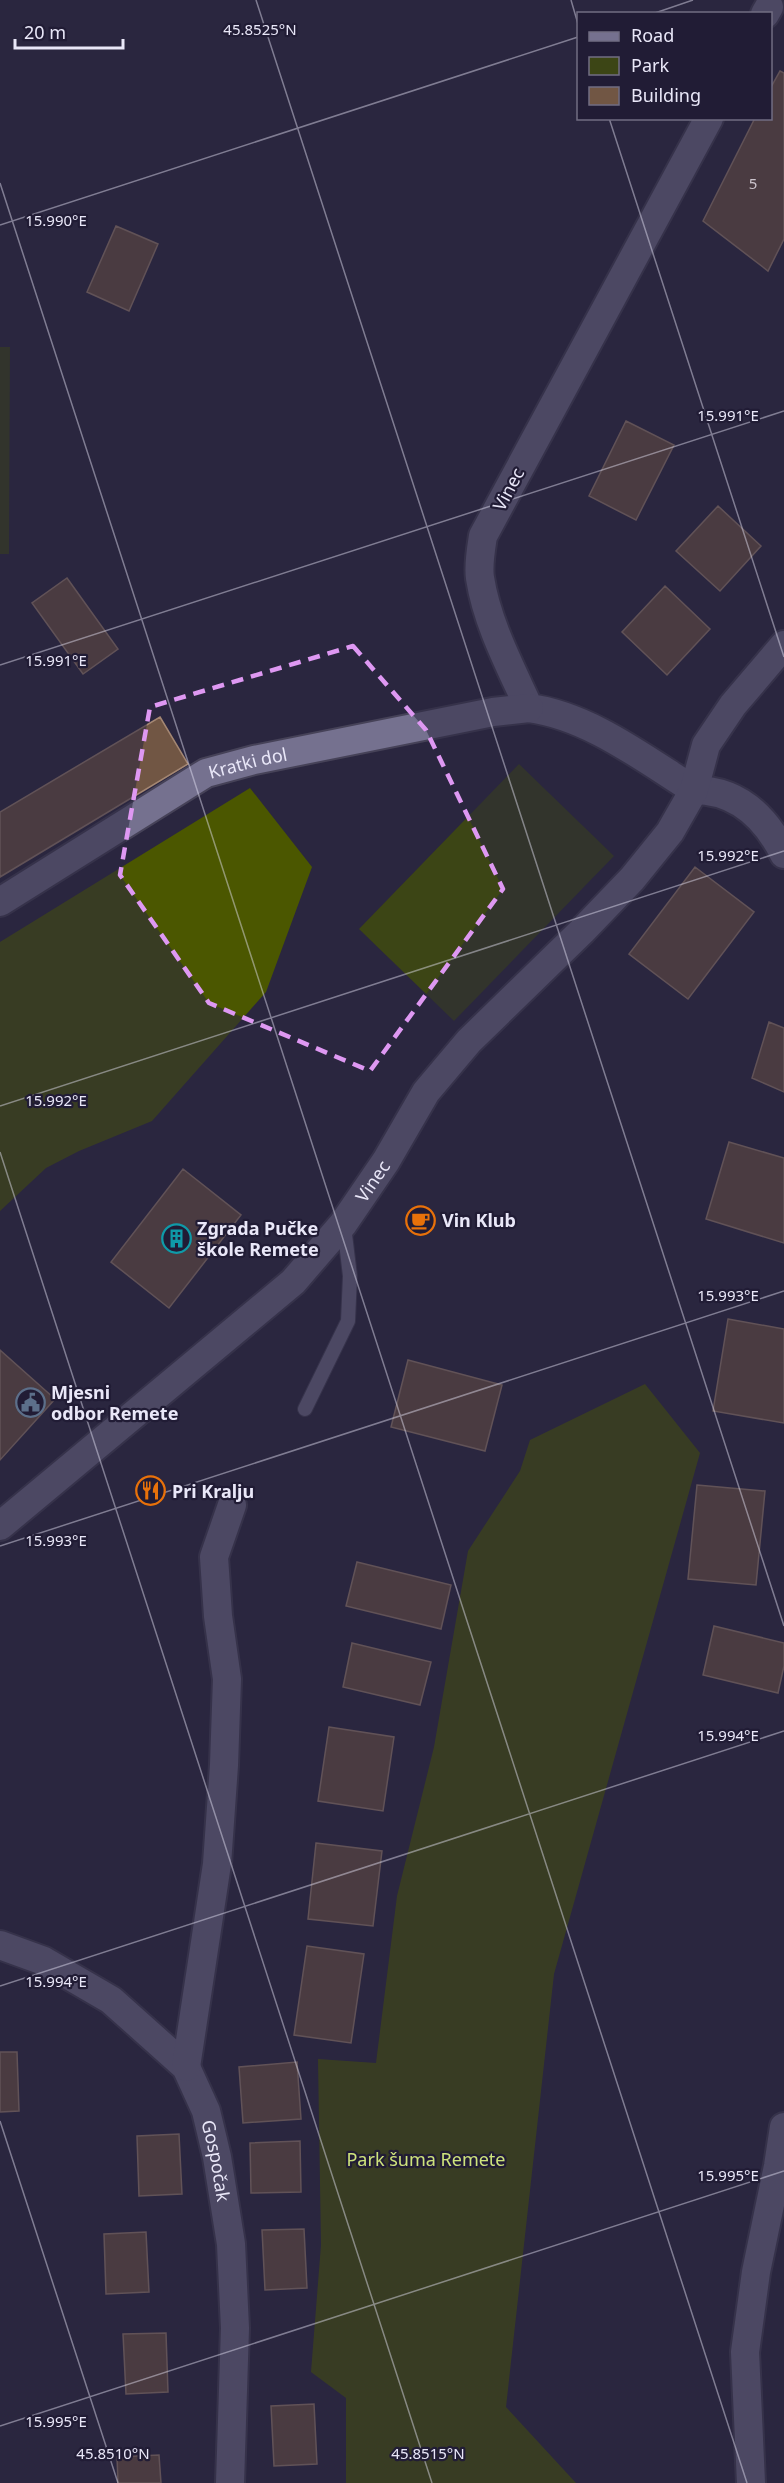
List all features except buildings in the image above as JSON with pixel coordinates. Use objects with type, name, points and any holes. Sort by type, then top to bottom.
[{"type":"street","name":"Vinec","points":[[529,708],[503,652],[488,610],[479,575],[483,536],[707,120]]},
{"type":"street","name":"Vinec","points":[[0,1526],[293,1282],[344,1224],[386,1161],[426,1092],[469,1041],[632,879],[670,832],[694,790],[706,745],[733,705],[784,645]]},
{"type":"street","points":[[529,708],[550,711],[572,718],[694,790],[710,790],[732,796],[762,819],[784,854]]},
{"type":"street","name":"Kratki dol","points":[[0,902],[206,773],[254,760],[493,712],[529,708]]},
{"type":"street","points":[[186,2067],[200,1988],[217,1864],[227,1679],[218,1616],[214,1557],[232,1505]]},
{"type":"street","name":"Gospočak","points":[[0,1945],[44,1961],[111,2000],[186,2067],[206,2110],[217,2157],[231,2244],[235,2328],[230,2483]]},
{"type":"street","points":[[751,2483],[745,2352],[756,2272],[784,2127]]},
{"type":"lane","points":[[305,1409],[348,1321],[350,1276],[344,1224]]},
{"type":"highlighted area","points":[[353,646],[426,730],[503,889],[370,1071],[209,1003],[120,875],[150,707]]},
{"type":"green space","points":[[0,347],[10,347],[9,554],[0,554]]},
{"type":"green space","points":[[519,764],[614,856],[454,1021],[359,929]]},
{"type":"green space","points":[[250,788],[312,867],[266,992],[152,1121],[79,1151],[46,1168],[0,1211],[0,942]]},
{"type":"green space","name":"Park šuma Remete","points":[[645,1384],[700,1453],[554,1974],[506,2407],[576,2483],[346,2483],[346,2398],[311,2372],[321,2245],[318,2059],[376,2063],[397,1896],[434,1747],[468,1551],[520,1471],[530,1440]]},
{"type":"place","name":"Vin Klub","points":[[421,1220]]},
{"type":"place","name":"Zgrada Pučke škole Remete","points":[[176,1238]]},
{"type":"place","name":"Mjesni odbor Remete","points":[[30,1402]]},
{"type":"place","name":"Pri Kralju","points":[[151,1491]]}]
